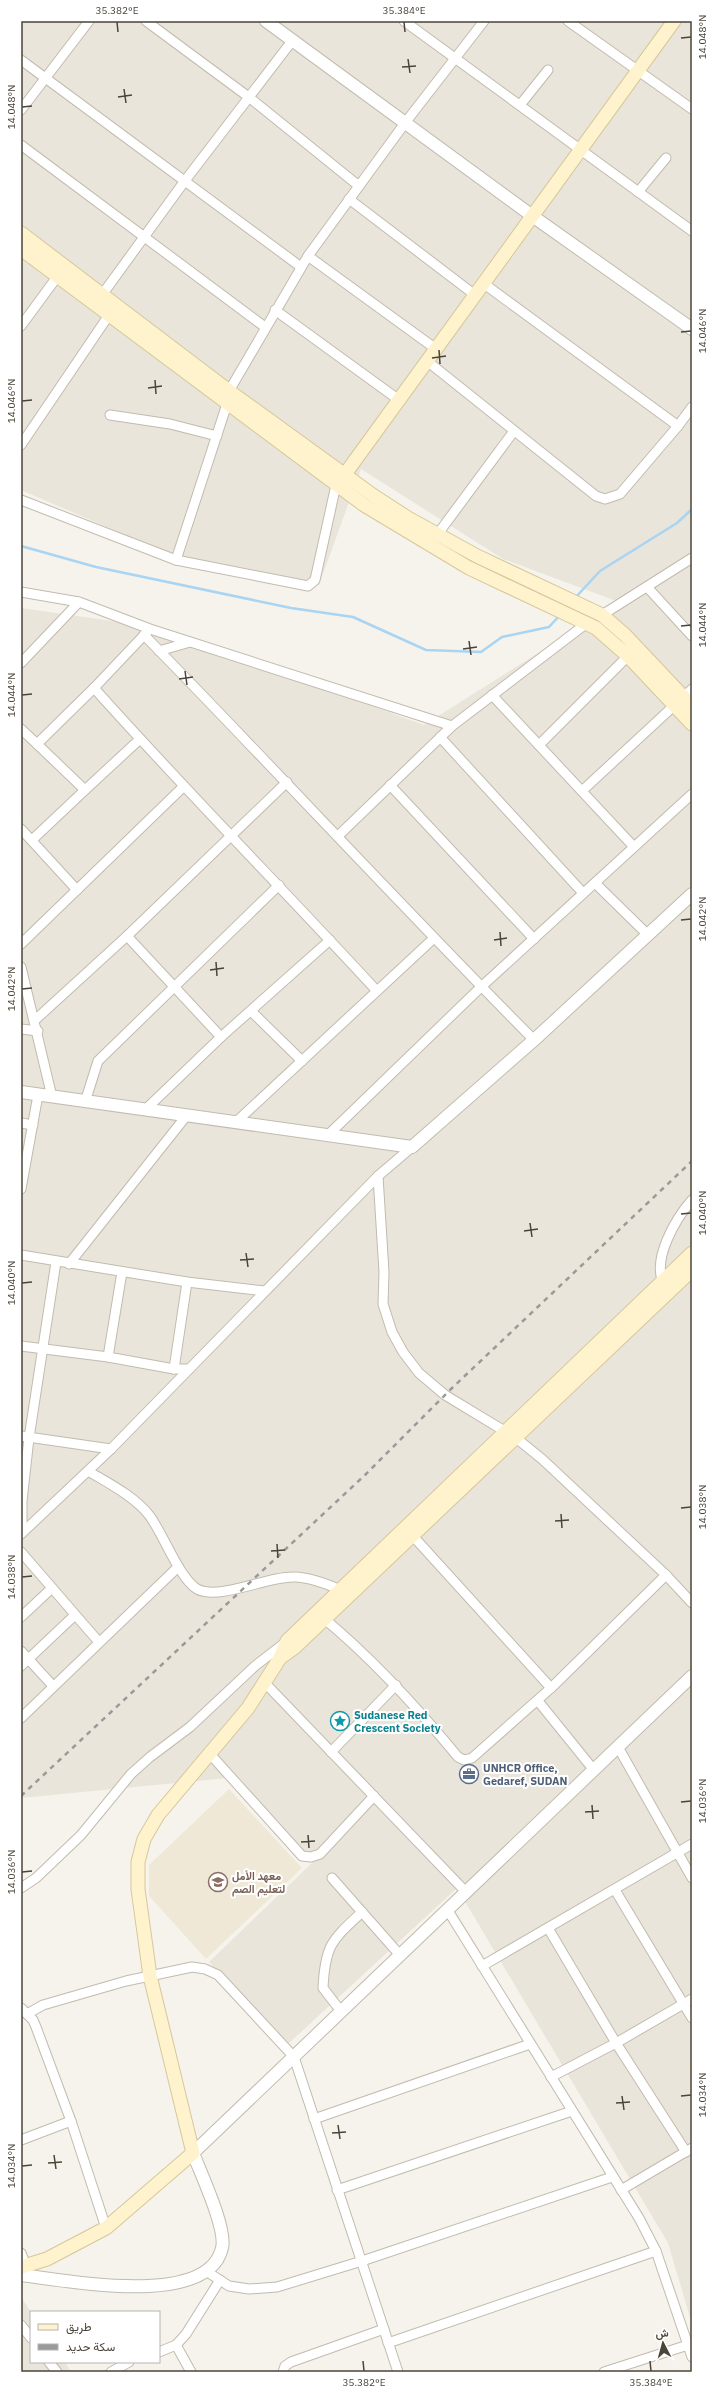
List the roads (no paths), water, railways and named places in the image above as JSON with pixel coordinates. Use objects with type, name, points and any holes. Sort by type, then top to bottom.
[{"type":"main road","points":[[340,480],[427,362],[531,215],[582,149],[674,21]]},
{"type":"main road","points":[[21,232],[99,299],[229,391],[340,480],[419,540],[469,568],[570,614],[605,634],[628,656],[692,724]]},
{"type":"main road","points":[[21,249],[57,276],[99,299],[109,315],[227,404],[340,480],[477,556],[588,607],[602,615],[625,635],[689,697]]},
{"type":"main road","points":[[23,2269],[47,2259],[106,2228],[193,2153],[150,1976],[138,1889],[138,1862],[144,1839],[158,1815],[210,1754],[265,1683],[280,1658],[286,1641],[320,1615],[412,1535],[516,1438],[666,1287],[692,1253]]},
{"type":"main road","points":[[345,1592],[404,1529],[504,1431],[666,1287],[692,1270]]},
{"type":"main road","points":[[280,1658],[294,1648],[320,1615]]},
{"type":"street","points":[[21,110],[89,21]]},
{"type":"street","points":[[146,21],[250,98],[359,186]]},
{"type":"street","points":[[266,21],[531,215],[692,329]]},
{"type":"street","points":[[404,21],[582,149],[692,231]]},
{"type":"street","points":[[229,391],[265,327],[308,256],[405,123],[484,21]]},
{"type":"street","points":[[568,21],[692,108]]},
{"type":"street","points":[[99,299],[184,182],[250,98],[292,41]]},
{"type":"street","points":[[21,60],[184,182],[301,267]]},
{"type":"street","points":[[520,105],[548,70]]},
{"type":"street","points":[[21,146],[265,327]]},
{"type":"street","points":[[638,192],[666,158]]},
{"type":"street","points":[[349,200],[475,295]]},
{"type":"street","points":[[308,256],[436,349]]},
{"type":"street","points":[[21,326],[57,276]]},
{"type":"street","points":[[483,283],[678,426]]},
{"type":"street","points":[[275,310],[399,400]]},
{"type":"street","points":[[21,445],[109,315]]},
{"type":"street","points":[[427,362],[596,496],[605,499],[620,494],[678,426],[692,407]]},
{"type":"street","points":[[176,560],[227,404]]},
{"type":"street","points":[[110,415],[170,424],[217,436]]},
{"type":"street","points":[[437,535],[514,431]]},
{"type":"street","points":[[21,500],[176,560],[308,586],[315,580],[340,480]]},
{"type":"street","points":[[602,615],[648,588],[692,558]]},
{"type":"street","points":[[648,588],[692,636]]},
{"type":"street","points":[[21,592],[79,602],[147,632],[191,642],[452,726]]},
{"type":"street","points":[[21,663],[79,602]]},
{"type":"street","points":[[338,836],[452,726],[588,623]]},
{"type":"street","points":[[147,632],[159,651],[287,782],[433,939],[534,1040]]},
{"type":"street","points":[[37,744],[94,688],[147,632]]},
{"type":"street","points":[[159,651],[191,642]]},
{"type":"street","points":[[539,745],[628,656]]},
{"type":"street","points":[[94,688],[183,787],[279,885],[376,990]]},
{"type":"street","points":[[492,695],[583,790],[634,847]]},
{"type":"street","points":[[583,790],[674,705],[689,697]]},
{"type":"street","points":[[21,729],[85,790]]},
{"type":"street","points":[[440,737],[583,893]]},
{"type":"street","points":[[32,840],[140,739]]},
{"type":"street","points":[[35,1020],[127,936],[287,782]]},
{"type":"street","points":[[390,785],[534,939]]},
{"type":"street","points":[[21,944],[183,787]]},
{"type":"street","points":[[327,1136],[481,987],[692,794]]},
{"type":"street","points":[[21,829],[77,890]]},
{"type":"street","points":[[595,883],[648,935]]},
{"type":"street","points":[[85,1102],[98,1061],[279,885]]},
{"type":"street","points":[[22,1533],[111,1449],[378,1176],[534,1040],[692,894]]},
{"type":"street","points":[[127,936],[221,1037]]},
{"type":"street","points":[[236,1122],[376,990],[433,939]]},
{"type":"street","points":[[146,1110],[250,1010],[330,940]]},
{"type":"street","points":[[21,967],[38,1031],[52,1097]]},
{"type":"street","points":[[250,1010],[302,1061]]},
{"type":"street","points":[[21,1028],[38,1031]]},
{"type":"street","points":[[21,1092],[412,1147]]},
{"type":"street","points":[[21,1189],[38,1095]]},
{"type":"street","points":[[69,1264],[187,1116]]},
{"type":"street","points":[[21,1123],[33,1125]]},
{"type":"street","points":[[378,1176],[383,1265],[383,1304],[392,1332],[403,1352],[419,1373],[445,1395],[516,1438],[542,1459],[666,1575],[692,1603]]},
{"type":"street","points":[[666,1287],[663,1251],[680,1213],[692,1200]]},
{"type":"street","points":[[21,1256],[187,1282],[264,1291]]},
{"type":"street","points":[[22,1533],[25,1437],[42,1349],[56,1262]]},
{"type":"street","points":[[108,1357],[122,1272]]},
{"type":"street","points":[[174,1369],[187,1282]]},
{"type":"street","points":[[21,1346],[108,1357],[174,1369],[189,1368]]},
{"type":"street","points":[[25,1437],[111,1449]]},
{"type":"street","points":[[88,1471],[122,1492],[148,1515],[178,1567],[197,1589],[212,1592],[245,1587],[276,1578],[295,1577],[313,1580],[345,1592]]},
{"type":"street","points":[[412,1535],[552,1688]]},
{"type":"street","points":[[21,1552],[98,1641]]},
{"type":"street","points":[[23,1713],[178,1567]]},
{"type":"street","points":[[320,1615],[396,1685],[458,1757],[464,1760],[472,1758],[538,1701],[666,1575]]},
{"type":"street","points":[[21,1617],[52,1588]]},
{"type":"street","points":[[21,1666],[75,1615]]},
{"type":"street","points":[[21,1888],[36,1878],[81,1835],[115,1792],[150,1757],[190,1728],[255,1666],[286,1641]]},
{"type":"street","points":[[21,1651],[53,1686]]},
{"type":"street","points":[[21,2253],[23,2269],[124,2286],[161,2286],[190,2280],[206,2271],[217,2261],[223,2247],[221,2226],[193,2153],[294,2057],[340,2010],[692,1676]]},
{"type":"street","points":[[265,1683],[466,1892]]},
{"type":"street","points":[[331,1752],[396,1685]]},
{"type":"street","points":[[538,1701],[593,1769]]},
{"type":"street","points":[[618,1747],[692,1878]]},
{"type":"street","points":[[210,1754],[302,1856],[311,1857],[320,1854],[374,1796]]},
{"type":"street","points":[[482,1966],[692,1844]]},
{"type":"street","points":[[332,1878],[399,1954]]},
{"type":"street","points":[[615,1890],[688,2001],[692,2018]]},
{"type":"street","points":[[447,1909],[612,2177],[639,2218],[656,2251],[692,2357]]},
{"type":"street","points":[[340,2010],[323,1988],[325,1957],[334,1939],[362,1912]]},
{"type":"street","points":[[548,1928],[616,2043],[689,2150],[621,2190]]},
{"type":"street","points":[[106,2228],[71,2121],[36,2027],[24,2011],[150,1976],[192,1967],[205,1969],[218,1975],[294,2057],[398,2372]]},
{"type":"street","points":[[551,2077],[616,2043],[688,2001]]},
{"type":"street","points":[[314,2119],[530,2044]]},
{"type":"street","points":[[337,2190],[572,2111]]},
{"type":"street","points":[[21,2140],[71,2121]]},
{"type":"street","points":[[206,2271],[229,2286],[249,2289],[277,2287],[362,2261],[612,2177]]},
{"type":"street","points":[[388,2343],[656,2251]]},
{"type":"street","points":[[160,2352],[176,2345],[186,2334],[220,2280]]},
{"type":"street","points":[[21,2325],[30,2337]]},
{"type":"street","points":[[283,2372],[285,2366],[291,2362],[384,2329]]},
{"type":"street","points":[[604,2372],[688,2344]]},
{"type":"street","points":[[176,2345],[191,2372]]},
{"type":"street","points":[[50,2363],[56,2372]]},
{"type":"street","points":[[111,2372],[127,2363]]},
{"type":"waterway","points":[[575,598],[600,571],[677,523],[692,509]]},
{"type":"waterway","points":[[21,546],[96,567],[291,608],[353,617],[426,650],[481,652],[502,637],[549,627],[560,615]]},
{"type":"railway","points":[[21,1796],[365,1475],[451,1389],[692,1161]]},
{"type":"place","name":"Sudanese Red Crescent Society","points":[[340,1721]]},
{"type":"place","name":"UNHCR Office, Gedaref, SUDAN","points":[[469,1774]]},
{"type":"place","name":"معهد الأمل لتعليم الصم","points":[[218,1882]]}]
